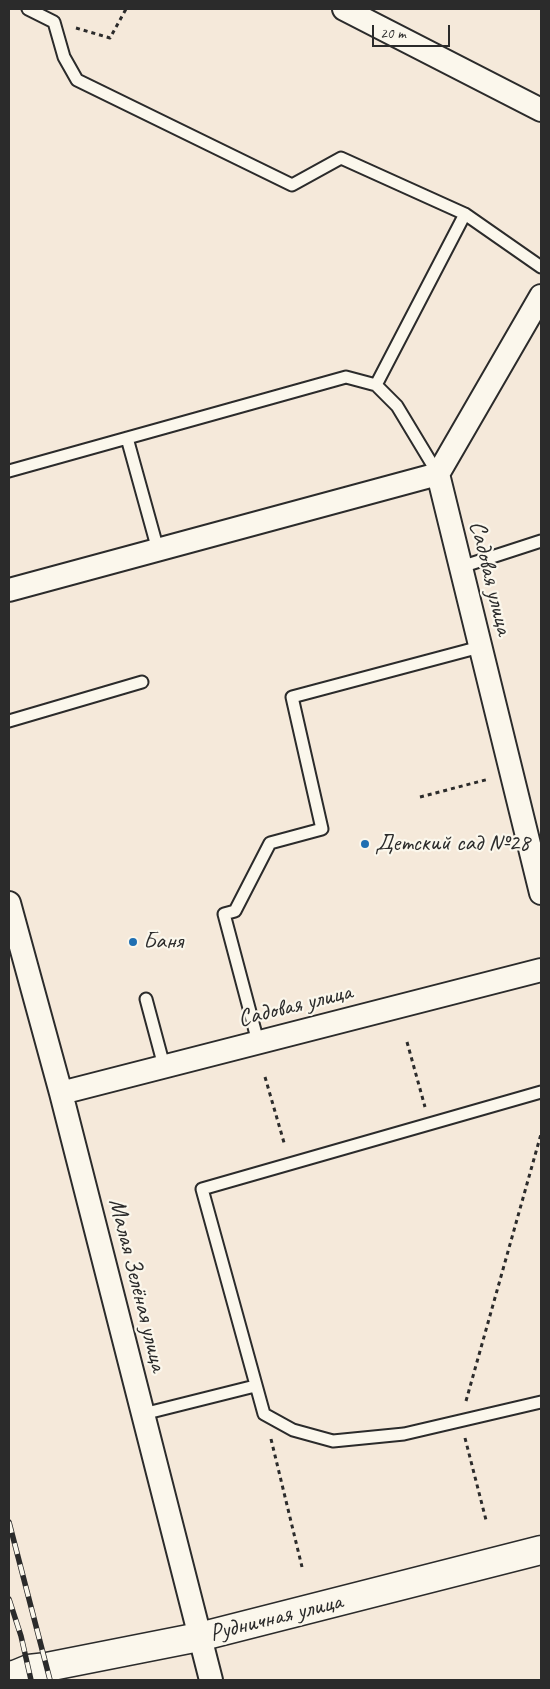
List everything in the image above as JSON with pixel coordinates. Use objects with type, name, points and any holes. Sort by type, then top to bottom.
[{"type":"street","points":[[344,9],[541,110]]},
{"type":"street","points":[[9,590],[438,474],[541,296]]},
{"type":"street","name":"Садовая улица","points":[[438,474],[541,894]]},
{"type":"street","name":"Малая Зелёная улица","points":[[9,903],[61,1093],[211,1680]]},
{"type":"street","name":"Садовая улица","points":[[61,1093],[541,970]]},
{"type":"street","name":"Рудничная улица","points":[[9,1676],[28,1669],[47,1667],[199,1637],[541,1550]]},
{"type":"lane","points":[[28,9],[54,22],[64,57],[77,80],[292,184],[341,158],[464,214],[541,267]]},
{"type":"lane","points":[[376,385],[464,214]]},
{"type":"lane","points":[[9,471],[346,377],[376,385],[396,406],[438,474]]},
{"type":"lane","points":[[127,438],[158,550]]},
{"type":"lane","points":[[461,566],[541,541]]},
{"type":"lane","points":[[258,1042],[224,914],[235,911],[270,844],[322,829],[292,697],[480,647]]},
{"type":"lane","points":[[9,721],[142,682]]},
{"type":"lane","points":[[146,999],[164,1066]]},
{"type":"lane","points":[[541,1092],[202,1189],[264,1414],[293,1430],[333,1441],[404,1434],[541,1402]]},
{"type":"lane","points":[[143,1414],[255,1386]]},
{"type":"path","points":[[54,22],[110,38],[126,9]]},
{"type":"path","points":[[420,797],[512,775]]},
{"type":"path","points":[[407,1042],[430,1124]]},
{"type":"path","points":[[265,1077],[290,1164]]},
{"type":"path","points":[[486,1520],[461,1421],[541,1134]]},
{"type":"path","points":[[264,1414],[302,1567]]},
{"type":"railway","points":[[9,1522],[50,1680]]},
{"type":"railway","points":[[9,1599],[21,1636],[31,1680]]},
{"type":"place","name":"Детский сад №28","points":[[365,844]]},
{"type":"place","name":"Баня","points":[[133,942]]}]
